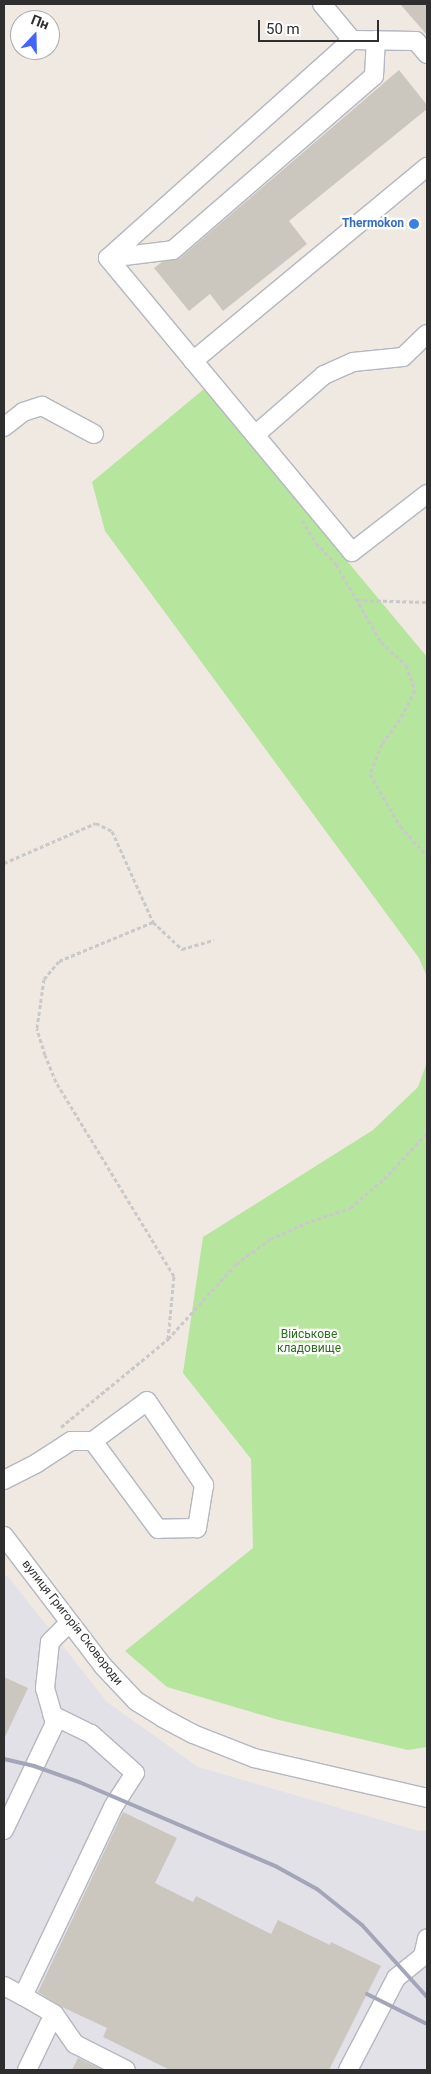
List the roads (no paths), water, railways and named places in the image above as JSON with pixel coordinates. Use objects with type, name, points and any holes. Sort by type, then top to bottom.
[{"type":"street","points":[[322,4],[352,40]]},
{"type":"street","points":[[108,258],[352,40],[416,41],[427,54]]},
{"type":"street","points":[[108,258],[173,250],[374,76],[376,40]]},
{"type":"street","points":[[193,361],[427,167]]},
{"type":"street","points":[[108,258],[352,552],[427,494]]},
{"type":"street","points":[[255,435],[324,374],[353,362],[403,357],[427,334]]},
{"type":"street","points":[[4,427],[23,412],[42,406],[94,434]]},
{"type":"street","points":[[4,1480],[37,1463],[71,1440],[93,1440],[147,1401],[204,1484],[197,1528],[158,1529],[93,1440]]},
{"type":"street","name":"вулиця Григорія Сковороди","points":[[5,1539],[103,1666],[136,1701],[193,1734],[254,1758],[427,1798]]},
{"type":"street","points":[[4,1830],[55,1723],[45,1688],[50,1642],[69,1623]]},
{"type":"street","points":[[23,1996],[114,1807],[136,1773],[91,1734],[52,1715]]},
{"type":"street","points":[[348,2070],[396,1978],[423,1956],[427,1938]]},
{"type":"street","points":[[4,1986],[54,2014],[75,2044],[126,2070]]},
{"type":"street","points":[[27,2070],[54,2014]]},
{"type":"railway","points":[[4,1759],[34,1766],[79,1782],[277,1867],[317,1889],[362,1925],[427,1997]]},
{"type":"railway","points":[[367,1994],[427,2024]]},
{"type":"place","name":"Thermokon","points":[[414,224]]},
{"type":"park label","name":"Військове кладовище","points":[[309,1342]]}]
